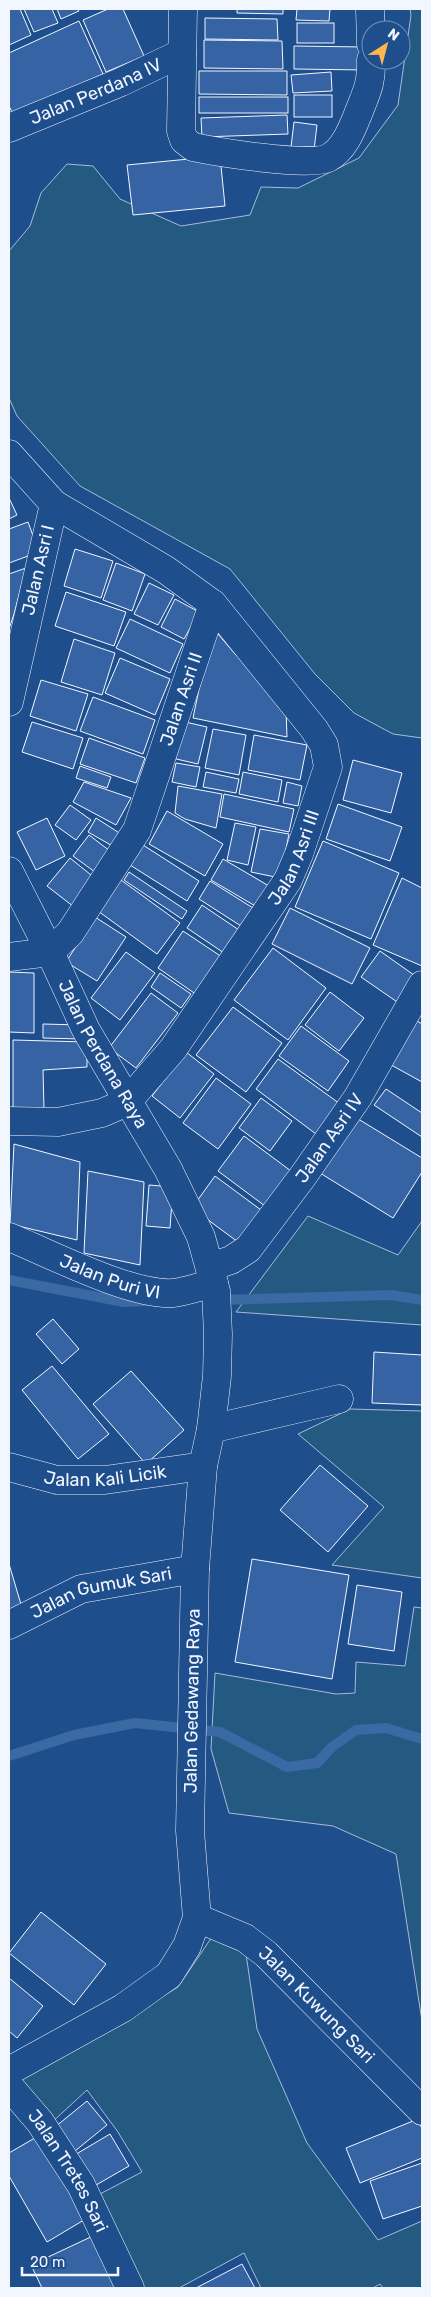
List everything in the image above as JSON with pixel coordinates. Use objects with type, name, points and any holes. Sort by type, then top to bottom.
[{"type":"street","points":[[183,9],[181,131],[184,140],[193,147],[213,152],[260,157],[317,161],[328,158],[338,151],[352,128],[372,79],[372,70]]},
{"type":"street","name":"Jalan Perdana IV","points":[[9,127],[121,82],[182,53]]},
{"type":"street","name":"Jalan Asri I","points":[[9,454],[54,504],[9,702]]},
{"type":"street","points":[[54,504],[166,570],[213,604]]},
{"type":"street","name":"Jalan Asri II","points":[[50,952],[70,933],[137,830],[213,604]]},
{"type":"street","name":"Jalan Asri III","points":[[127,1102],[173,1048],[288,880],[299,854],[328,767],[324,745],[314,729],[213,604]]},
{"type":"street","name":"Jalan Perdana Raya","points":[[9,871],[50,952],[86,1030],[168,1169],[201,1237]]},
{"type":"street","points":[[9,957],[50,952]]},
{"type":"street","name":"Jalan Asri IV","points":[[213,1280],[230,1260],[248,1249],[304,1176],[358,1097],[422,985]]},
{"type":"street","points":[[9,1121],[58,1122],[102,1113],[127,1102]]},
{"type":"street","name":"Jalan Puri VI","points":[[9,1236],[122,1284],[151,1292],[173,1293],[213,1280]]},
{"type":"street","name":"Jalan Gedawang Raya","points":[[9,2070],[123,2008],[168,1974],[187,1946],[196,1918],[190,1830],[195,1569],[203,1466],[211,1429],[217,1376],[213,1280],[201,1237]]},
{"type":"street","points":[[211,1429],[339,1399]]},
{"type":"street","name":"Jalan Kali Licik","points":[[9,1468],[57,1480],[105,1480],[203,1466]]},
{"type":"street","name":"Jalan Gumuk Sari","points":[[9,1625],[81,1589],[195,1569]]},
{"type":"street","name":"Jalan Kuwung Sari","points":[[196,1918],[246,1938],[266,1954],[422,2111]]},
{"type":"street","name":"Jalan Tretes Sari","points":[[9,2086],[40,2122],[81,2185],[130,2288]]},
{"type":"shaded area","points":[[410,9],[422,9],[422,738],[393,734],[354,713],[315,674],[230,569],[80,486],[17,416],[9,398],[9,251],[30,226],[41,193],[67,164],[93,166],[120,199],[181,226],[250,215],[261,187],[298,188],[359,158],[398,105],[403,70],[411,70]]},
{"type":"shaded area","points":[[308,1216],[398,1255],[422,1221],[422,1325],[236,1312]]},
{"type":"shaded area","points":[[350,1409],[422,1411],[422,1578],[332,1565],[384,1507],[298,1434]]},
{"type":"shaded area","points":[[414,1607],[422,1608],[422,2021],[396,1854],[333,1826],[229,1813],[211,1749],[215,1673],[336,1694],[355,1693],[356,1662],[405,1666]]},
{"type":"shaded area","points":[[214,1934],[245,1947],[257,2029],[307,2143],[378,2240],[422,2221],[422,2288],[383,2288],[380,2284],[373,2288],[261,2288],[244,2253],[179,2288],[140,2288],[96,2196],[142,2172],[118,2132],[87,2090],[50,2124],[9,2077],[112,2028],[178,1987]]},
{"type":"building","points":[[9,9],[20,9],[31,35],[9,45]]},
{"type":"building","points":[[24,9],[52,9],[58,23],[34,32]]},
{"type":"building","points":[[57,9],[78,9],[79,11],[61,19]]},
{"type":"building","points":[[108,9],[123,9],[144,56],[106,72],[83,20]]},
{"type":"building","points":[[237,9],[283,9],[283,14],[237,13]]},
{"type":"building","points":[[297,9],[330,9],[329,21],[296,20]]},
{"type":"building","points":[[205,18],[277,19],[278,40],[205,39]]},
{"type":"building","points":[[79,21],[103,74],[13,114],[9,106],[9,53]]},
{"type":"building","points":[[297,23],[334,23],[334,43],[297,43]]},
{"type":"building","points":[[204,40],[282,41],[283,69],[204,68]]},
{"type":"building","points":[[294,46],[361,47],[361,70],[294,69]]},
{"type":"building","points":[[199,71],[287,71],[287,95],[199,94]]},
{"type":"building","points":[[331,72],[332,91],[293,93],[291,75]]},
{"type":"building","points":[[294,95],[332,95],[332,117],[294,117]]},
{"type":"building","points":[[199,97],[288,97],[288,113],[199,113]]},
{"type":"building","points":[[287,115],[288,134],[202,137],[201,118]]},
{"type":"building","points":[[294,122],[317,125],[314,150],[291,147]]},
{"type":"building","points":[[220,156],[225,206],[133,215],[127,165]]},
{"type":"building","points":[[9,498],[17,515],[9,519]]},
{"type":"building","points":[[28,522],[39,552],[9,563],[9,529]]},
{"type":"building","points":[[75,549],[113,561],[101,598],[64,586]]},
{"type":"building","points":[[116,563],[145,574],[132,611],[103,600]]},
{"type":"building","points":[[26,568],[14,614],[9,629],[9,574]]},
{"type":"building","points":[[149,583],[174,595],[158,625],[134,614]]},
{"type":"building","points":[[66,592],[126,612],[114,646],[55,626]]},
{"type":"building","points":[[175,599],[199,612],[184,639],[161,627]]},
{"type":"building","points":[[130,619],[183,644],[170,673],[116,648]]},
{"type":"building","points":[[212,627],[236,655],[268,685],[286,708],[287,737],[193,718]]},
{"type":"building","points":[[74,639],[115,653],[102,695],[61,682]]},
{"type":"building","points":[[120,658],[170,679],[155,715],[105,693]]},
{"type":"building","points":[[41,680],[88,694],[76,731],[30,716]]},
{"type":"building","points":[[93,697],[155,720],[143,754],[80,731]]},
{"type":"building","points":[[181,721],[207,727],[198,764],[172,758]]},
{"type":"building","points":[[32,722],[83,738],[73,769],[22,752]]},
{"type":"building","points":[[213,729],[246,735],[239,775],[205,768]]},
{"type":"building","points":[[254,735],[307,745],[300,780],[248,770]]},
{"type":"building","points":[[89,738],[145,758],[136,783],[80,764]]},
{"type":"building","points":[[353,760],[402,773],[391,813],[343,800]]},
{"type":"building","points":[[176,763],[200,767],[196,787],[172,782]]},
{"type":"building","points":[[80,766],[111,777],[107,788],[76,778]]},
{"type":"building","points":[[206,772],[239,779],[236,793],[203,787]]},
{"type":"building","points":[[243,772],[282,780],[278,802],[239,794]]},
{"type":"building","points":[[84,782],[131,798],[116,825],[73,802]]},
{"type":"building","points":[[287,782],[302,786],[298,806],[283,803]]},
{"type":"building","points":[[178,786],[222,794],[216,828],[185,819],[175,813]]},
{"type":"building","points":[[224,794],[294,809],[289,832],[220,817]]},
{"type":"building","points":[[338,804],[402,827],[390,861],[326,839]]},
{"type":"building","points":[[70,805],[91,820],[76,840],[55,825]]},
{"type":"building","points":[[167,811],[223,844],[205,876],[149,844]]},
{"type":"building","points":[[47,818],[65,856],[36,870],[17,832]]},
{"type":"building","points":[[96,818],[124,836],[116,848],[88,832]]},
{"type":"building","points":[[235,823],[256,827],[248,865],[227,860]]},
{"type":"building","points":[[260,829],[289,834],[280,878],[251,872]]},
{"type":"building","points":[[89,835],[110,851],[95,872],[73,856]]},
{"type":"building","points":[[323,841],[399,873],[371,939],[295,907]]},
{"type":"building","points":[[143,845],[199,881],[187,901],[130,865]]},
{"type":"building","points":[[70,858],[96,879],[74,907],[47,886]]},
{"type":"building","points":[[223,859],[269,886],[257,907],[211,880]]},
{"type":"building","points":[[129,872],[187,911],[182,919],[124,880]]},
{"type":"building","points":[[402,878],[422,888],[422,966],[373,945]]},
{"type":"building","points":[[121,880],[180,923],[157,954],[98,911]]},
{"type":"building","points":[[210,881],[253,908],[241,926],[199,899]]},
{"type":"building","points":[[202,905],[239,930],[224,953],[187,928]]},
{"type":"building","points":[[290,908],[370,948],[352,984],[272,944]]},
{"type":"building","points":[[95,917],[126,937],[97,981],[66,962]]},
{"type":"building","points":[[183,931],[222,957],[197,995],[158,968]]},
{"type":"building","points":[[273,948],[326,988],[288,1040],[234,1000]]},
{"type":"building","points":[[380,951],[421,980],[403,1006],[361,977]]},
{"type":"building","points":[[126,952],[155,973],[120,1020],[91,998]]},
{"type":"building","points":[[9,972],[34,973],[34,1033],[9,1032]]},
{"type":"building","points":[[160,973],[191,994],[181,1008],[151,987]]},
{"type":"building","points":[[330,992],[364,1018],[339,1051],[305,1025]]},
{"type":"building","points":[[151,993],[178,1013],[136,1068],[109,1048]]},
{"type":"building","points":[[233,1007],[282,1043],[246,1092],[196,1055]]},
{"type":"building","points":[[409,1016],[422,1024],[422,1082],[384,1061]]},
{"type":"building","points":[[43,1024],[81,1025],[81,1039],[43,1038]]},
{"type":"building","points":[[301,1026],[349,1061],[328,1091],[279,1056]]},
{"type":"building","points":[[13,1040],[87,1042],[87,1067],[43,1070],[44,1110],[13,1110]]},
{"type":"building","points":[[186,1052],[214,1074],[180,1118],[152,1096]]},
{"type":"building","points":[[278,1059],[343,1106],[320,1137],[256,1089]]},
{"type":"building","points":[[216,1078],[251,1104],[218,1149],[183,1123]]},
{"type":"building","points":[[386,1089],[422,1113],[422,1137],[374,1105]]},
{"type":"building","points":[[261,1098],[292,1121],[270,1151],[239,1128]]},
{"type":"building","points":[[355,1117],[422,1158],[422,1172],[393,1218],[320,1173]]},
{"type":"building","points":[[244,1136],[295,1174],[269,1209],[218,1171]]},
{"type":"building","points":[[14,1144],[80,1162],[77,1240],[10,1224]]},
{"type":"building","points":[[88,1171],[144,1182],[140,1265],[84,1253]]},
{"type":"building","points":[[215,1176],[261,1210],[238,1242],[192,1208]]},
{"type":"building","points":[[149,1185],[173,1187],[170,1228],[146,1226]]},
{"type":"building","points":[[53,1319],[79,1349],[62,1364],[36,1334]]},
{"type":"building","points":[[374,1352],[422,1355],[422,1405],[372,1403]]},
{"type":"building","points":[[52,1366],[109,1434],[78,1459],[22,1390]]},
{"type":"building","points":[[131,1371],[184,1430],[146,1464],[93,1404]]},
{"type":"building","points":[[320,1465],[368,1506],[328,1552],[280,1510]]},
{"type":"building","points":[[252,1559],[349,1575],[332,1679],[235,1662]]},
{"type":"building","points":[[9,1564],[23,1611],[9,1616]]},
{"type":"building","points":[[357,1585],[402,1592],[394,1651],[348,1644]]},
{"type":"building","points":[[41,1912],[106,1964],[74,2005],[9,1953]]},
{"type":"building","points":[[9,1978],[43,2006],[17,2038],[9,2031]]},
{"type":"building","points":[[87,2101],[107,2125],[75,2151],[55,2127]]},
{"type":"building","points":[[418,2119],[422,2129],[422,2158],[360,2183],[346,2148]]},
{"type":"building","points":[[110,2134],[129,2166],[91,2188],[73,2156]]},
{"type":"building","points":[[40,2135],[89,2217],[47,2242],[9,2176],[9,2153]]},
{"type":"building","points":[[422,2163],[422,2206],[383,2219],[370,2181]]},
{"type":"building","points":[[95,2235],[120,2288],[42,2288],[31,2265]]},
{"type":"building","points":[[242,2264],[255,2288],[196,2288]]},
{"type":"waterway","points":[[9,1280],[124,1302],[146,1301]]},
{"type":"waterway","points":[[218,1300],[391,1295],[422,1300]]},
{"type":"waterway","points":[[9,1756],[74,1735],[135,1723],[220,1732],[287,1767],[317,1763],[332,1747],[356,1730],[386,1728],[422,1739]]}]
